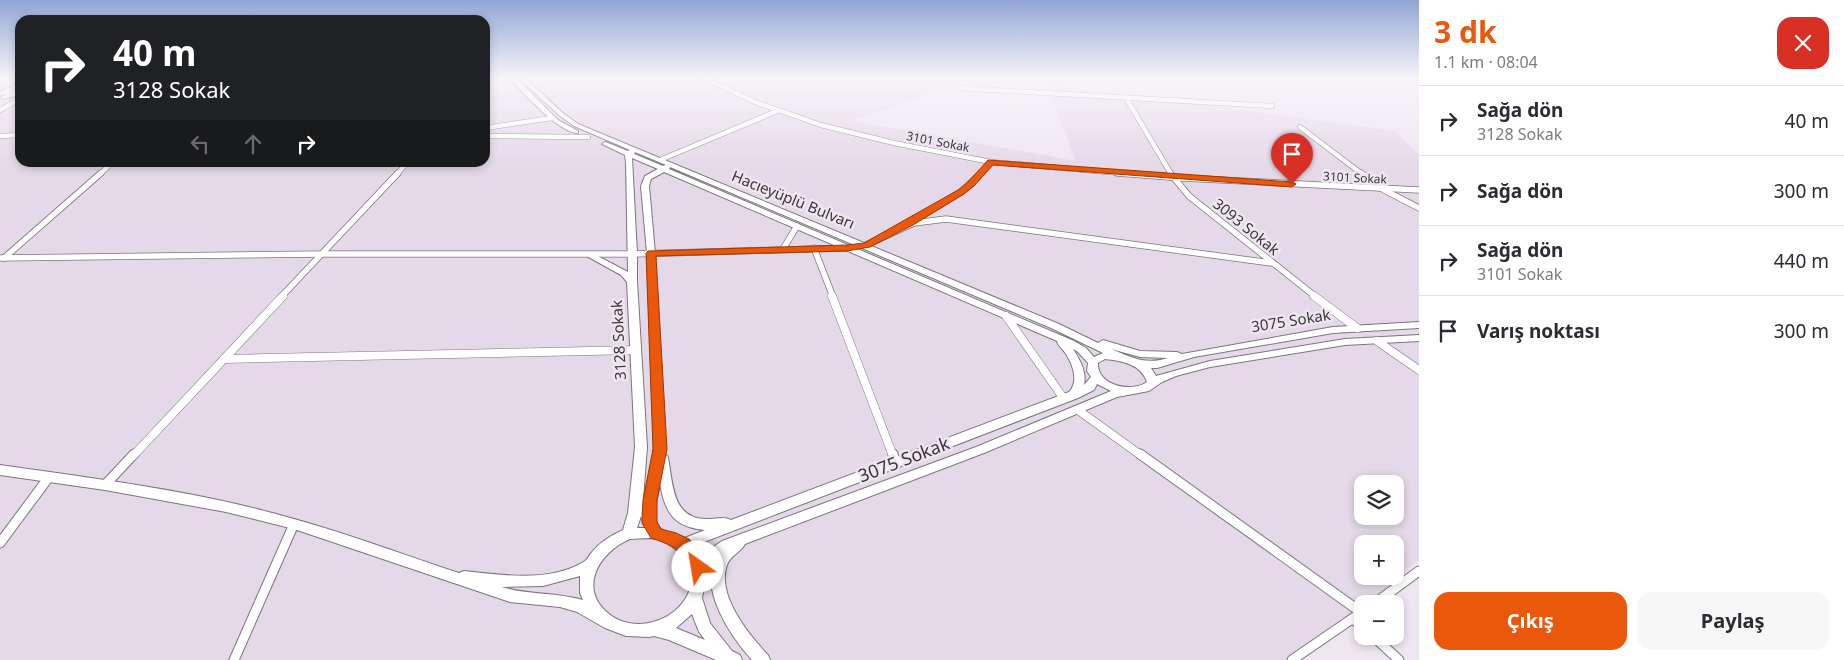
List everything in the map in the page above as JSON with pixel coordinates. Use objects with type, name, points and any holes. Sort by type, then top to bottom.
[{"type":"street","name":"Hacıeyüplü Bulvarı","points":[[544,109],[552,118],[588,137],[628,154],[665,165],[866,245],[1055,326],[1140,365]]},
{"type":"street","name":"Hacıeyüplü Bulvarı","points":[[554,109],[570,122],[637,150],[665,165],[797,226],[1074,344],[1093,362]]},
{"type":"street","name":"3101 Sokak","points":[[772,109],[856,134],[991,162],[1173,177],[1384,190],[1419,190]]},
{"type":"street","name":"3093 Sokak","points":[[1132,109],[1173,177],[1189,196],[1271,263],[1357,328]]},
{"type":"street","points":[[744,519],[707,525],[691,524],[673,511],[669,500],[660,449],[651,253],[645,186],[648,178],[665,165],[777,111]]},
{"type":"street","points":[[490,127],[552,118]]},
{"type":"street","points":[[1300,128],[1384,190],[1419,208]]},
{"type":"street","points":[[0,136],[15,136]]},
{"type":"street","points":[[490,136],[588,137]]},
{"type":"street","points":[[628,154],[637,150]]},
{"type":"street","name":"3128 Sokak","points":[[628,154],[630,163],[632,281],[640,446],[635,513],[629,534]]},
{"type":"street","points":[[1,259],[323,254],[633,254],[847,248],[866,245],[910,223],[961,192],[991,162]]},
{"type":"street","points":[[1,259],[107,167]]},
{"type":"street","points":[[105,485],[403,167]]},
{"type":"street","points":[[910,223],[932,218],[962,220],[1271,263]]},
{"type":"street","points":[[783,249],[797,226]]},
{"type":"street","points":[[814,248],[896,462]]},
{"type":"street","points":[[587,254],[624,273],[632,281]]},
{"type":"street","points":[[1006,316],[1069,397],[1080,383],[1072,354],[1060,341],[1043,331]]},
{"type":"street","name":"3075 Sokak","points":[[1140,365],[1157,365],[1193,354],[1288,337],[1357,328],[1419,325]]},
{"type":"street","points":[[1055,326],[1140,354],[1168,356],[1193,354]]},
{"type":"street","name":"3075 Sokak","points":[[698,567],[717,551],[741,540],[980,450],[1115,394],[1143,391],[1158,379],[1172,374],[1210,364],[1345,342],[1419,338]]},
{"type":"street","points":[[1376,341],[1419,370]]},
{"type":"street","points":[[224,358],[655,349]]},
{"type":"street","points":[[1120,357],[1103,356],[1093,362],[1092,372],[1109,386],[1126,392]]},
{"type":"street","points":[[1140,365],[1149,373],[1153,384]]},
{"type":"street","name":"3075 Sokak","points":[[683,544],[744,519],[1069,397],[1092,385],[1096,377]]},
{"type":"street","points":[[1078,410],[1354,611]]},
{"type":"street","points":[[656,533],[649,523],[648,516],[660,449]]},
{"type":"street","points":[[0,470],[105,485],[226,507],[294,524],[510,596],[560,601],[580,606],[615,626],[634,631],[655,629],[674,621],[689,608],[695,599],[700,576],[696,560],[683,544],[671,537],[656,533],[629,534],[605,547],[590,565],[563,577],[534,582],[451,576]]},
{"type":"street","points":[[0,543],[49,477]]},
{"type":"street","points":[[234,660],[294,524]]},
{"type":"street","points":[[741,540],[722,560],[718,581],[738,632],[762,660]]},
{"type":"street","points":[[590,565],[586,589],[590,604],[600,617]]},
{"type":"street","points":[[1386,595],[1419,571]]},
{"type":"street","points":[[695,599],[704,628],[729,659]]},
{"type":"street","points":[[1292,660],[1354,618]]},
{"type":"street","points":[[655,629],[671,633],[729,659]]},
{"type":"street","points":[[1383,645],[1399,660]]},
{"type":"shaded area","points":[[0,109],[15,109],[15,167],[490,167],[490,109],[887,109],[853,121],[1076,161],[1055,109],[1233,109],[1395,131],[1419,155],[1419,559],[1404,573],[1404,535],[1354,535],[1354,585],[1391,585],[1380,595],[1354,595],[1354,616],[1292,660],[0,660]]},
{"type":"route","points":[[698,567],[696,560],[683,544],[671,537],[656,533],[649,523],[650,500],[660,449],[651,253],[847,248],[866,245],[910,223],[961,192],[991,162],[1182,178],[1292,184]]}]
